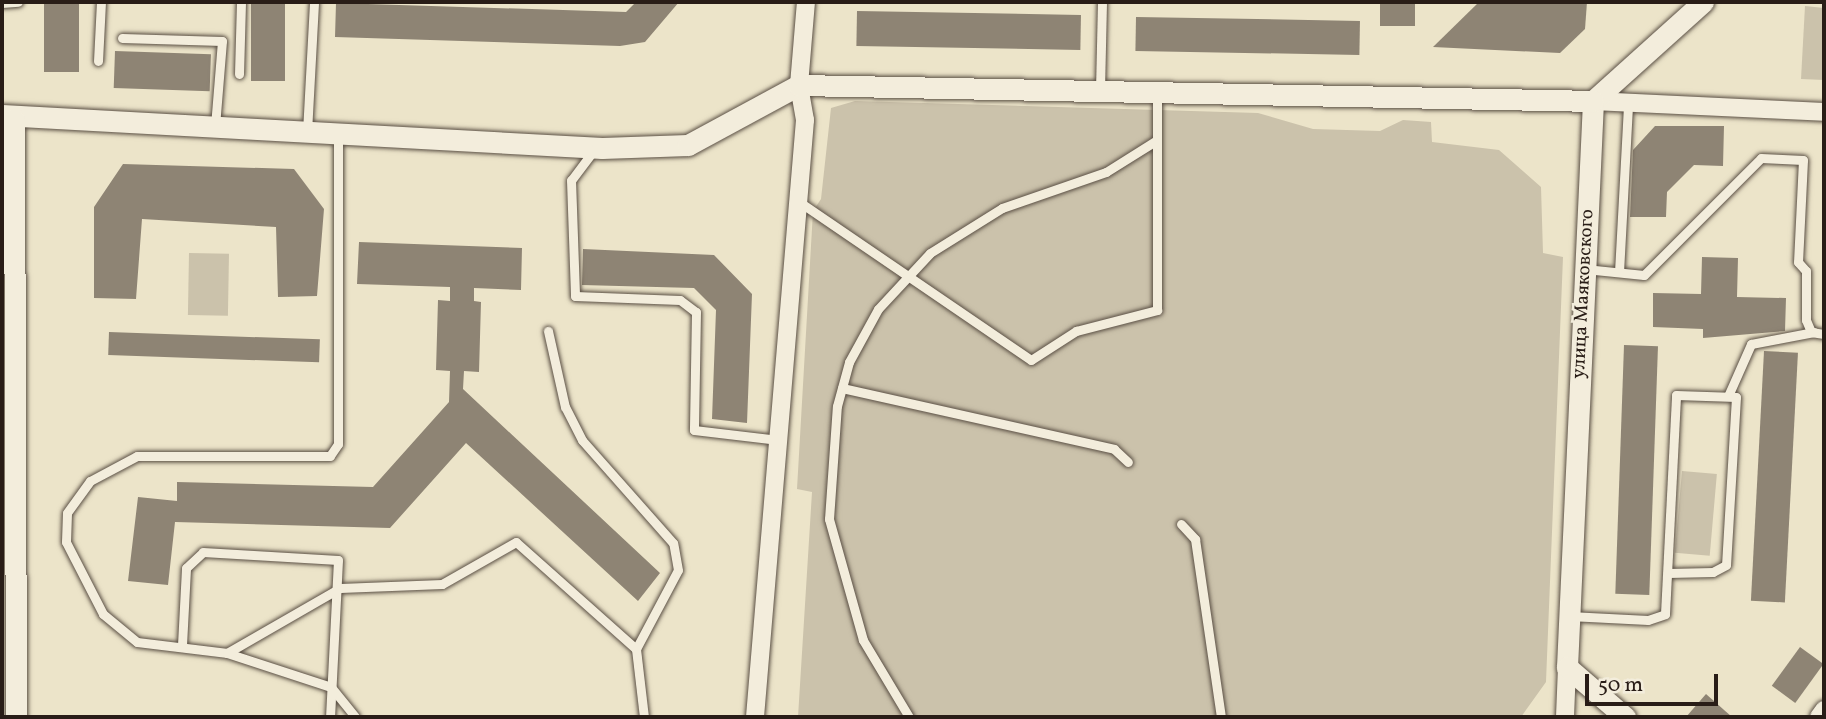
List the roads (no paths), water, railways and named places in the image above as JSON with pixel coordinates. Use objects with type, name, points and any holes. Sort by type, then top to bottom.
[{"type":"street","points":[[755,717],[805,120],[800,85],[806,2]]},
{"type":"street","points":[[1593,101],[1703,2]]},
{"type":"street","points":[[16,717],[8,117],[595,148],[688,145],[800,85],[1593,101],[1628,105],[1824,112]]},
{"type":"street","name":"улица Маяковского","points":[[1565,717],[1593,101]]},
{"type":"street","points":[[1567,667],[1625,717]]},
{"type":"street","points":[[1819,717],[1824,710]]},
{"type":"lane","points":[[2,3],[18,2]]},
{"type":"lane","points":[[98,61],[101,2]]},
{"type":"lane","points":[[239,74],[242,2]]},
{"type":"lane","points":[[307,132],[314,2]]},
{"type":"lane","points":[[1100,91],[1102,2]]},
{"type":"lane","points":[[121,38],[222,41],[214,128]]},
{"type":"lane","points":[[798,201],[904,278],[1031,360],[1076,331],[1157,310],[1157,92]]},
{"type":"lane","points":[[1619,272],[1628,105]]},
{"type":"lane","points":[[338,134],[338,444],[330,457],[136,456],[90,481],[67,513],[66,542],[103,614],[137,642],[182,645],[227,653],[331,687],[355,717]]},
{"type":"lane","points":[[909,717],[863,640],[838,567],[829,484],[842,388],[862,336],[904,278],[1002,208],[1106,172],[1157,140]]},
{"type":"lane","points":[[595,148],[571,180],[575,296],[680,300],[696,312],[694,430],[778,440]]},
{"type":"lane","points":[[1585,269],[1644,275],[1761,158],[1803,160],[1798,262],[1806,271],[1805,320],[1819,333]]},
{"type":"lane","points":[[548,331],[565,407],[582,440],[673,543],[678,570],[636,649],[644,717]]},
{"type":"lane","points":[[1728,396],[1751,344],[1819,333]]},
{"type":"lane","points":[[842,388],[1114,449],[1128,462]]},
{"type":"lane","points":[[1569,616],[1657,619],[1665,614],[1676,395],[1737,397],[1726,565],[1713,572],[1668,573]]},
{"type":"lane","points":[[1181,524],[1195,539],[1221,717]]},
{"type":"lane","points":[[227,653],[340,588],[442,584],[516,542],[636,649]]},
{"type":"lane","points":[[182,645],[186,568],[203,552],[328,555],[338,560],[340,588],[330,717]]}]
